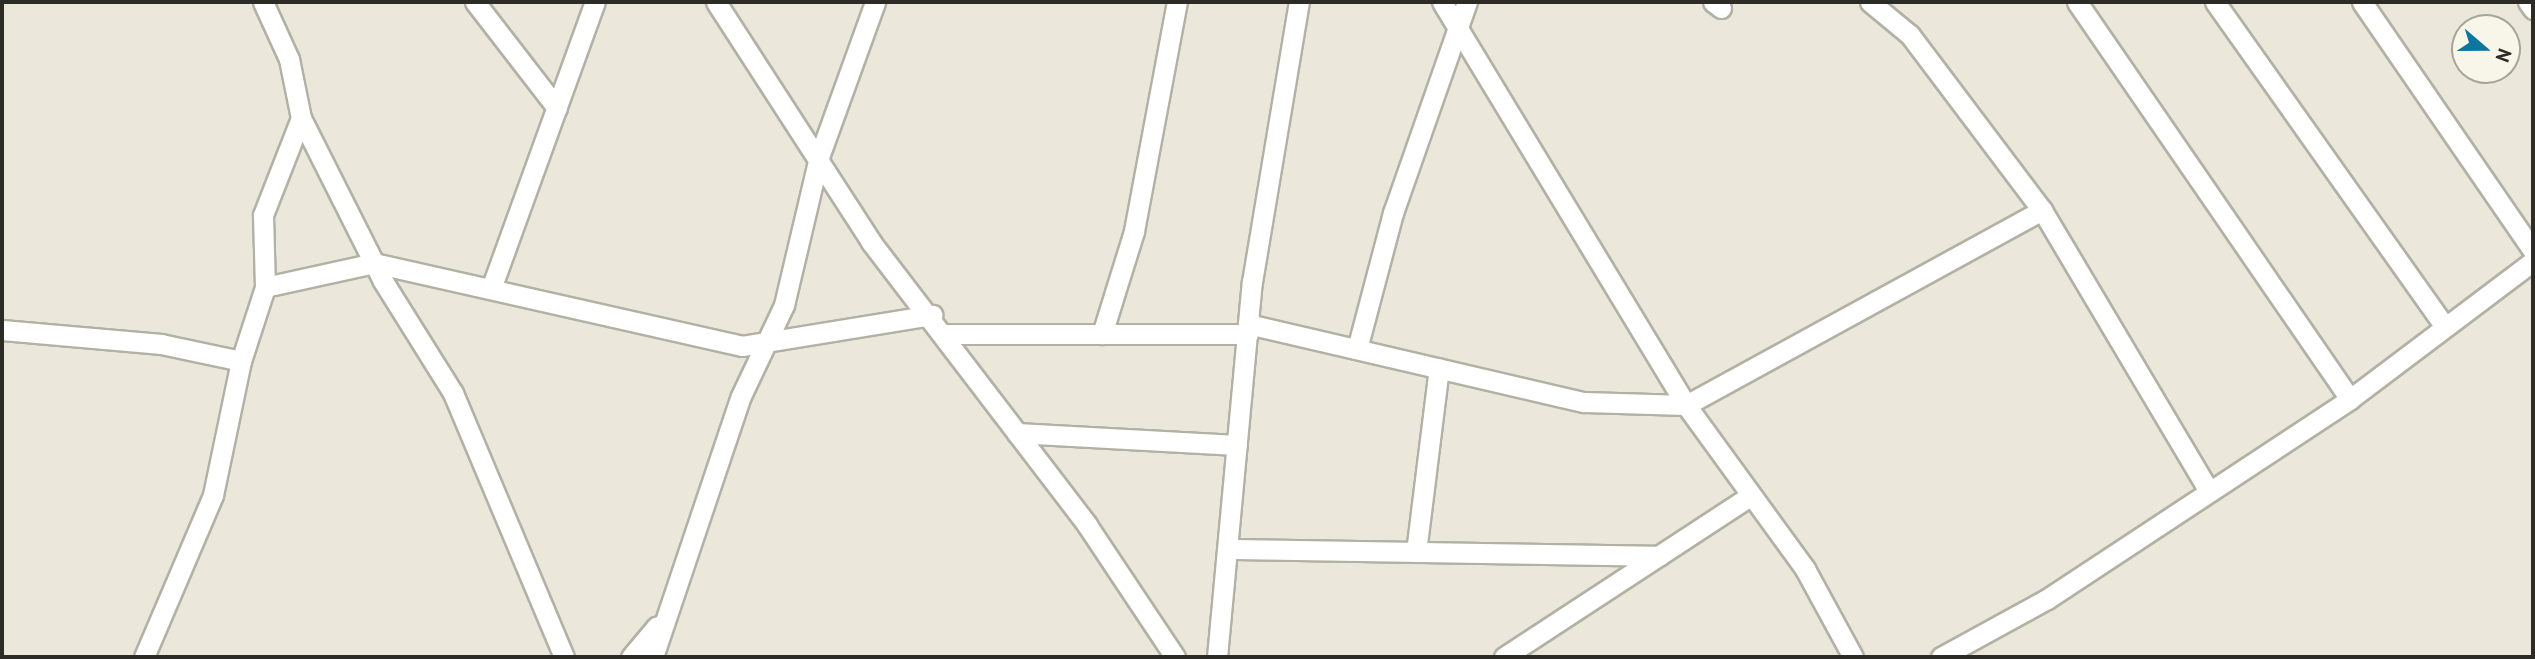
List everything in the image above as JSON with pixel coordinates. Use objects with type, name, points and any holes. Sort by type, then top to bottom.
[{"type":"street","points":[[263,2],[289,59],[300,118],[374,263],[453,393],[564,657]]},
{"type":"street","points":[[475,2],[557,108]]},
{"type":"street","points":[[492,286],[595,2]]},
{"type":"street","points":[[716,2],[819,157],[871,242],[932,314],[1175,657]]},
{"type":"street","points":[[653,657],[660,623],[799,258],[819,157],[875,2]]},
{"type":"street","points":[[1102,334],[1134,231],[1177,2]]},
{"type":"street","points":[[1217,657],[1248,329],[1300,2]]},
{"type":"street","points":[[1442,2],[1686,405],[1747,498],[1805,569],[1853,657]]},
{"type":"street","points":[[1357,349],[1393,213],[1456,23],[1467,2]]},
{"type":"street","points":[[1870,2],[1910,35],[2042,210],[2209,491]]},
{"type":"street","points":[[2077,2],[2350,399]]},
{"type":"street","points":[[2215,2],[2445,327]]},
{"type":"street","points":[[2361,2],[2533,251]]},
{"type":"street","points":[[2528,2],[2533,9]]},
{"type":"street","points":[[144,657],[213,495],[241,361],[265,288],[263,215],[300,118]]},
{"type":"street","points":[[945,334],[1102,334],[1248,329],[1357,349],[1584,402],[1686,405],[2042,210]]},
{"type":"street","points":[[1941,657],[2047,599],[2350,399],[2533,261]]},
{"type":"street","points":[[265,288],[374,263],[492,286],[742,346],[932,314]]},
{"type":"street","points":[[2,330],[162,344],[241,361]]},
{"type":"street","points":[[1416,552],[1439,368]]},
{"type":"street","points":[[1017,433],[1237,444]]},
{"type":"street","points":[[1504,657],[1747,498]]},
{"type":"street","points":[[1228,549],[1659,556]]},
{"type":"street","points":[[631,657],[660,623]]}]
